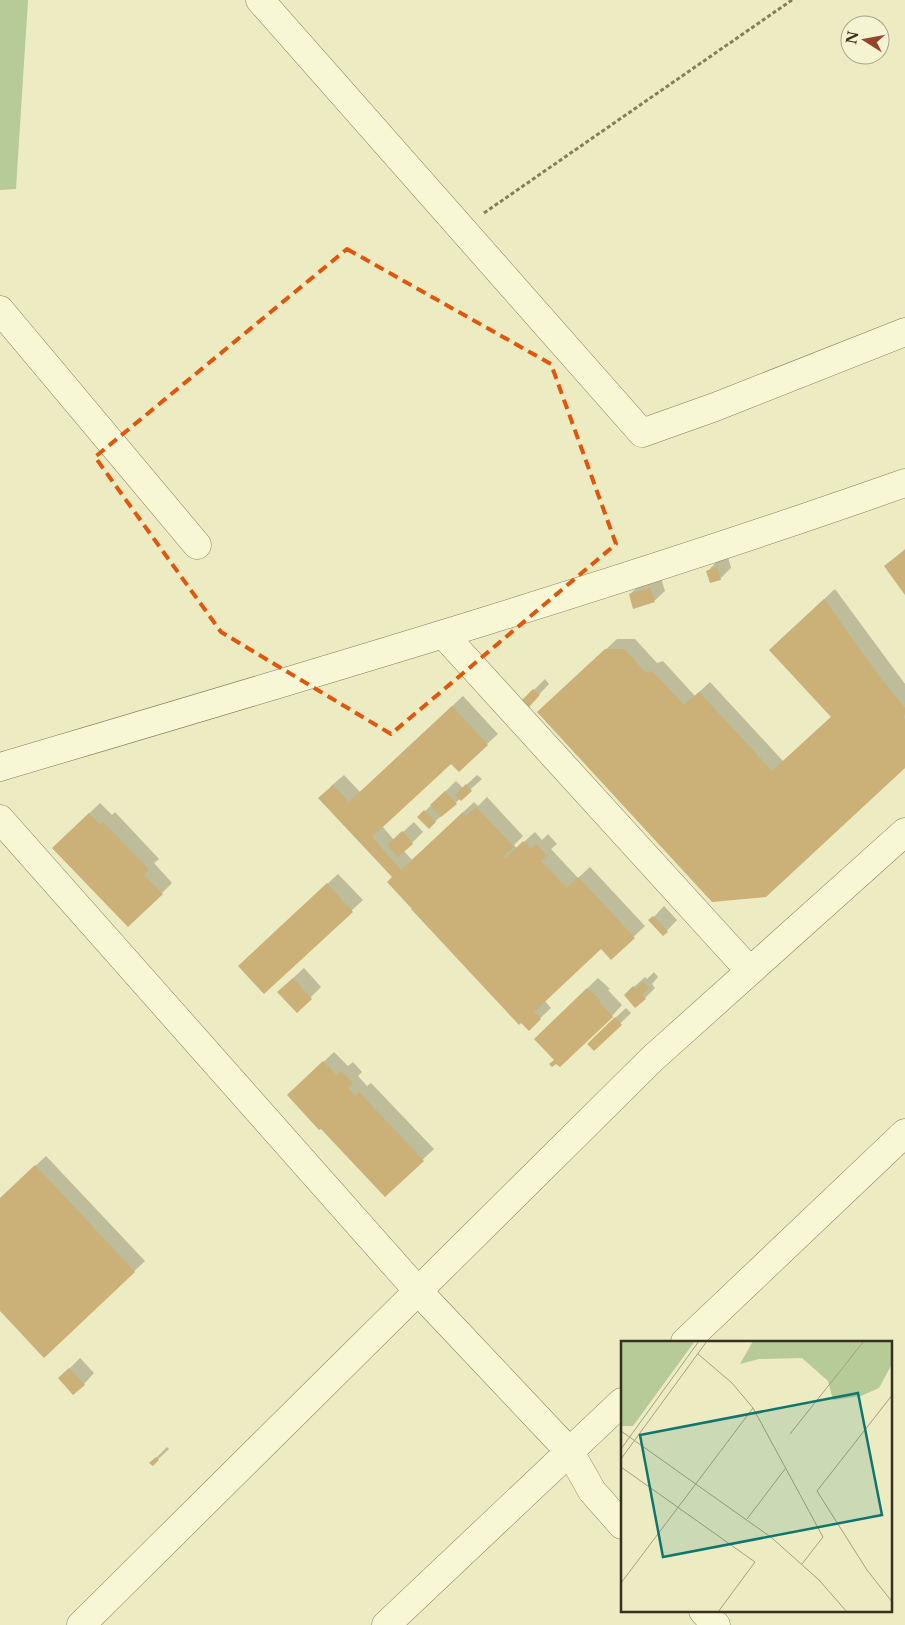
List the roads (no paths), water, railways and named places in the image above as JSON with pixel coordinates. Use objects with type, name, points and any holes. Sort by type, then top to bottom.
[{"type":"street","points":[[260,0],[642,434],[905,332]]},
{"type":"street","points":[[0,310],[197,545]]},
{"type":"street","points":[[0,767],[444,635],[802,519],[905,483]]},
{"type":"street","points":[[444,635],[750,971]]},
{"type":"street","points":[[0,819],[418,1291],[570,1452],[592,1491],[621,1524]]},
{"type":"street","points":[[81,1625],[652,1059],[905,832]]},
{"type":"street","points":[[686,1341],[905,1133]]},
{"type":"street","points":[[386,1625],[621,1403]]},
{"type":"street","points":[[704,1612],[716,1625]]}]
